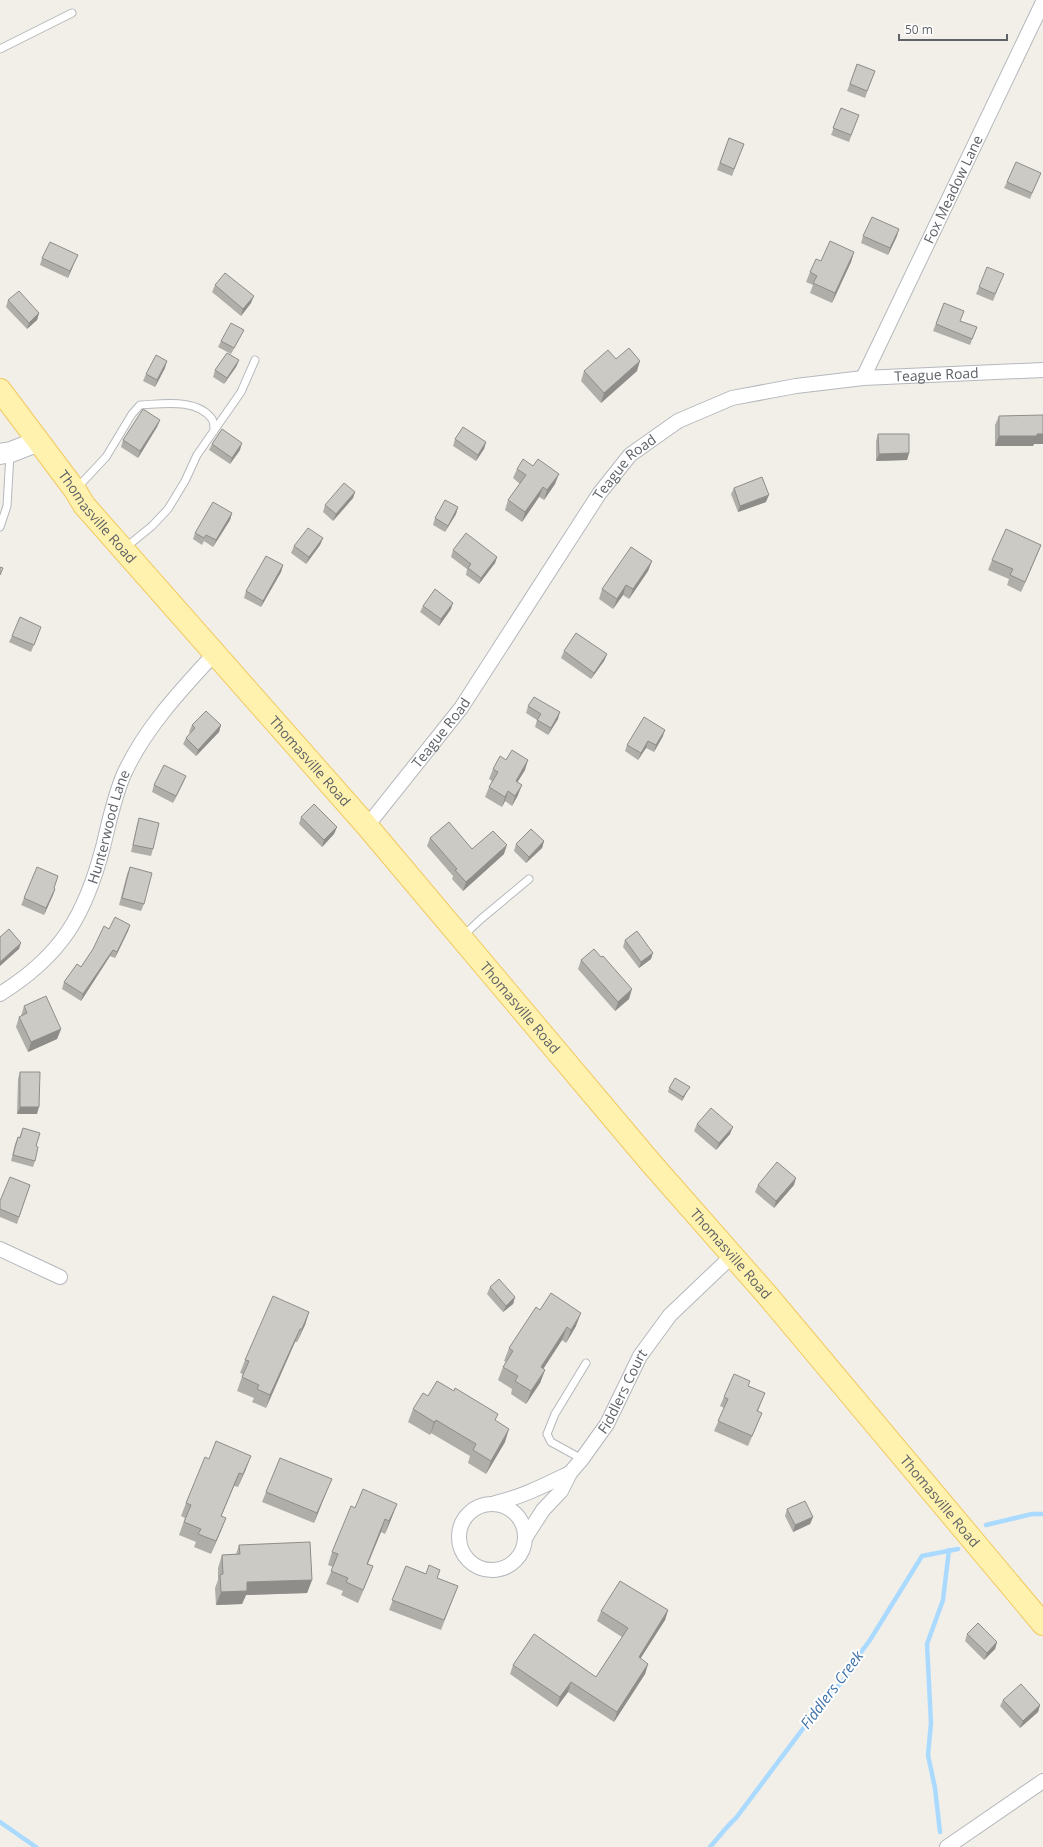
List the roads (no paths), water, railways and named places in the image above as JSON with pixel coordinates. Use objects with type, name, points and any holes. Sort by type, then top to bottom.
[{"type":"main road","name":"Thomasville Road","points":[[0,390],[75,490],[84,505],[367,826],[651,1163],[733,1255],[1043,1624]]},
{"type":"main road","points":[[5,453],[39,441]]},
{"type":"street","name":"Fox Meadow Lane","points":[[863,378],[1043,2]]},
{"type":"street","name":"Teague Road","points":[[367,826],[461,708],[599,494],[630,454],[678,421],[732,398],[796,386],[863,378],[1043,370]]},
{"type":"street","name":"Hunterwood Lane","points":[[0,994],[21,981],[43,963],[71,929],[82,911],[91,890],[117,791],[132,759],[175,697],[215,653]]},
{"type":"street","points":[[0,1249],[60,1277]]},
{"type":"street","name":"Fiddlers Court","points":[[570,1473],[534,1491],[512,1499],[478,1506],[466,1515],[459,1528],[458,1543],[464,1557],[476,1567],[490,1571],[505,1568],[517,1559],[524,1546],[525,1538],[543,1510],[561,1491],[570,1473],[607,1424],[640,1356],[666,1321],[682,1303],[733,1255]]},
{"type":"street","points":[[493,1503],[508,1507],[519,1517],[525,1531],[525,1538]]},
{"type":"street","points":[[947,1847],[1043,1781]]},
{"type":"lane","points":[[0,49],[72,13]]},
{"type":"lane","points":[[124,550],[152,526],[168,509],[185,481],[197,455],[241,392],[255,360]]},
{"type":"lane","points":[[75,490],[106,457],[132,414],[140,405],[181,404],[201,409],[213,420],[214,431]]},
{"type":"lane","points":[[0,527],[7,506],[5,453]]},
{"type":"lane","points":[[462,938],[481,919],[529,879]]},
{"type":"lane","points":[[582,1459],[551,1442],[547,1434],[555,1414],[586,1363]]},
{"type":"waterway","name":"Fiddlers Creek","points":[[986,1525],[1032,1514],[1043,1514]]},
{"type":"waterway","name":"Fiddlers Creek","points":[[710,1847],[736,1818],[814,1714],[847,1676],[850,1667],[870,1640],[922,1556],[958,1549]]},
{"type":"waterway","points":[[940,1832],[935,1788],[928,1755],[931,1723],[927,1644],[943,1600],[949,1550]]},
{"type":"waterway","points":[[0,1822],[36,1847]]}]
